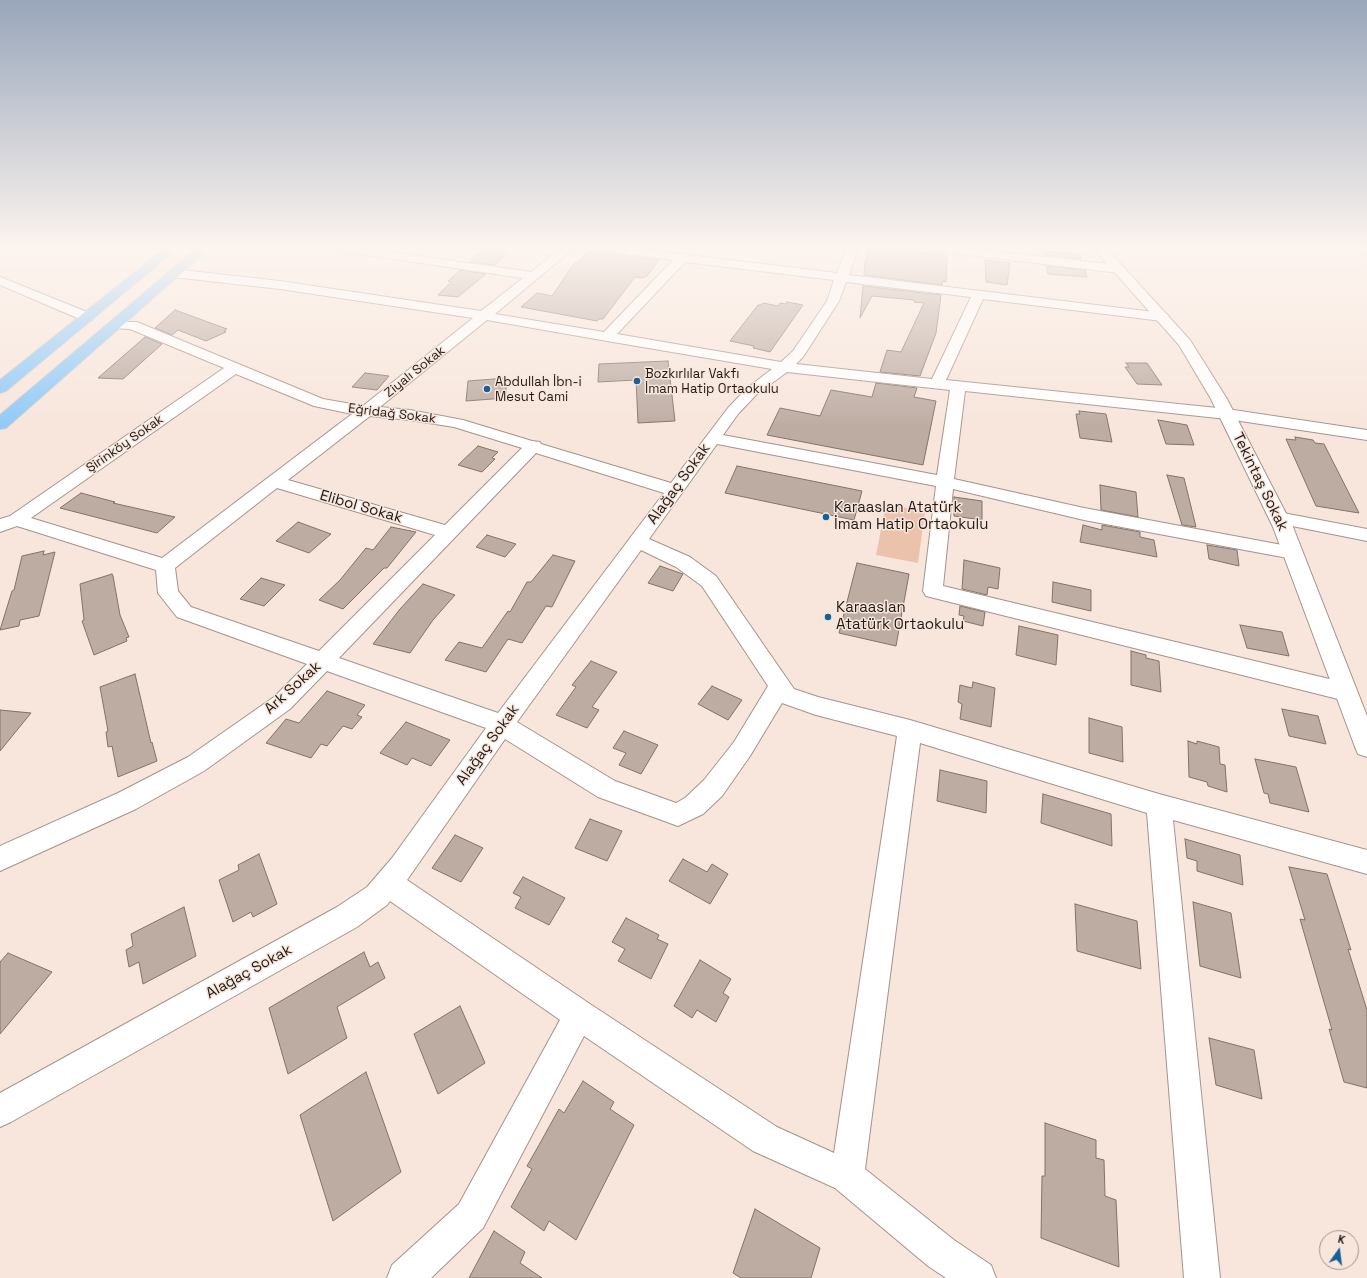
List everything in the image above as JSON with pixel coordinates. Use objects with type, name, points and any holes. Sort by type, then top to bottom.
[{"type":"highway","points":[[0,388],[99,308]]},
{"type":"highway","points":[[0,424],[134,308]]},
{"type":"street","points":[[64,308],[87,317]]},
{"type":"street","points":[[430,308],[784,367],[1227,414],[1367,435]]},
{"type":"street","name":"Ziyalı Sokak","points":[[165,566],[366,411],[496,308]]},
{"type":"street","points":[[607,337],[635,308]]},
{"type":"street","name":"Alağaç Sokak","points":[[0,1111],[364,907],[388,883],[712,438],[742,401],[784,367],[803,347],[829,308]]},
{"type":"street","points":[[937,383],[972,308]]},
{"type":"street","points":[[1084,308],[1162,317]]},
{"type":"street","name":"Tekintaş Sokak","points":[[1153,308],[1185,343],[1227,414],[1278,518],[1367,747]]},
{"type":"street","name":"Eğridağ Sokak","points":[[115,325],[132,325],[319,403],[457,423],[534,445],[674,490]]},
{"type":"street","name":"Şirinköy Sokak","points":[[8,523],[234,368]]},
{"type":"street","points":[[958,386],[945,482],[933,591],[1346,692]]},
{"type":"street","points":[[712,438],[945,482],[1084,514],[1292,553]]},
{"type":"street","name":"Ark Sokak","points":[[0,859],[127,801],[196,764],[282,702],[447,532],[534,445]]},
{"type":"street","name":"Elibol Sokak","points":[[275,482],[447,532]]},
{"type":"street","points":[[1278,518],[1367,535]]},
{"type":"street","points":[[8,523],[165,566],[168,593],[184,612],[324,660],[502,725],[607,789],[678,815],[694,806],[713,788],[742,750],[780,686]]},
{"type":"street","points":[[637,541],[682,562],[709,581],[786,695],[816,706],[910,730],[1159,805],[1367,862]]},
{"type":"street","points":[[847,1176],[910,730]]},
{"type":"street","points":[[1159,805],[1202,1278]]},
{"type":"street","points":[[388,883],[579,1015],[765,1139],[847,1176],[941,1253],[978,1278]]},
{"type":"street","points":[[405,1278],[471,1216],[579,1015]]},
{"type":"shaded area","points":[[886,504],[925,511],[918,563],[876,555]]},
{"type":"building","points":[[524,308],[612,308],[603,319],[599,319],[597,321]]},
{"type":"building","points":[[756,308],[801,308],[770,352],[753,348],[754,346],[730,341]]},
{"type":"building","points":[[861,308],[866,308],[860,318]]},
{"type":"building","points":[[922,308],[939,308],[936,333],[920,376],[880,372],[887,350],[901,352]]},
{"type":"building","points":[[175,310],[227,329],[224,331],[226,332],[206,341],[178,330],[172,335],[155,328]]},
{"type":"building","points":[[145,337],[162,344],[123,379],[98,378]]},
{"type":"building","points":[[668,361],[675,421],[638,423],[636,380],[598,382],[599,364]]},
{"type":"building","points":[[1126,363],[1147,363],[1162,385],[1137,384],[1125,367],[1129,367]]},
{"type":"building","points":[[365,373],[389,376],[377,390],[352,387]]},
{"type":"building","name":"Abdullah İbn-i Mesut Cami","points":[[506,378],[506,398],[466,401],[468,381]]},
{"type":"building","points":[[876,383],[917,388],[914,397],[936,401],[923,465],[767,435],[780,408],[820,416],[831,390],[872,397]]},
{"type":"building","points":[[1079,411],[1106,414],[1112,442],[1080,438],[1076,414],[1080,414]]},
{"type":"building","points":[[1158,420],[1187,425],[1194,445],[1166,444]]},
{"type":"building","points":[[1295,437],[1313,440],[1315,443],[1324,444],[1359,513],[1316,506],[1286,439],[1296,440]]},
{"type":"building","points":[[478,446],[498,452],[492,458],[495,459],[482,472],[458,465]]},
{"type":"building","points":[[737,466],[862,491],[854,520],[725,493]]},
{"type":"building","points":[[1167,475],[1184,478],[1196,527],[1182,525]]},
{"type":"building","points":[[1100,485],[1136,492],[1138,517],[1101,510]]},
{"type":"building","points":[[81,493],[115,502],[113,503],[175,517],[157,533],[60,508]]},
{"type":"building","points":[[954,497],[982,501],[982,520],[954,516]]},
{"type":"building","points":[[298,522],[331,534],[309,553],[276,541]]},
{"type":"building","points":[[1083,525],[1102,530],[1102,525],[1140,532],[1140,537],[1154,540],[1157,557],[1080,542]]},
{"type":"building","points":[[391,527],[416,532],[387,568],[384,568],[343,609],[319,600],[340,580],[366,548],[373,550]]},
{"type":"building","points":[[487,535],[516,544],[505,557],[476,547]]},
{"type":"building","points":[[1207,545],[1237,550],[1239,566],[1209,559]]},
{"type":"building","points":[[44,551],[43,555],[55,552],[39,616],[20,620],[19,626],[0,630],[12,591],[14,590],[22,556]]},
{"type":"building","points":[[553,555],[575,561],[552,607],[546,606],[522,643],[508,639],[486,672],[445,660],[459,642],[482,648],[508,611],[510,612],[527,582],[531,582]]},
{"type":"building","points":[[964,560],[1000,568],[998,589],[988,587],[987,595],[962,589]]},
{"type":"building","points":[[857,563],[909,574],[896,646],[839,633]]},
{"type":"building","points":[[660,566],[683,574],[673,591],[648,583]]},
{"type":"building","points":[[112,574],[120,615],[129,637],[126,638],[127,641],[94,655],[82,621],[84,620],[80,584]]},
{"type":"building","points":[[261,578],[285,585],[264,606],[240,599]]},
{"type":"building","points":[[1053,582],[1091,590],[1091,611],[1052,602]]},
{"type":"building","points":[[423,584],[455,595],[433,620],[410,653],[373,644],[400,609]]},
{"type":"building","points":[[960,606],[985,612],[983,626],[963,621],[964,616],[959,615]]},
{"type":"building","points":[[1240,625],[1282,632],[1289,656],[1247,648]]},
{"type":"building","points":[[1019,626],[1058,635],[1056,665],[1016,655]]},
{"type":"building","points":[[1131,651],[1146,655],[1146,658],[1159,661],[1161,692],[1131,685]]},
{"type":"building","points":[[591,661],[617,672],[592,707],[599,710],[587,728],[556,715],[576,687],[572,685]]},
{"type":"building","points":[[135,674],[151,743],[152,742],[157,761],[118,777],[112,746],[108,747],[106,732],[108,731],[100,687]]},
{"type":"building","points":[[973,682],[995,688],[991,727],[960,719],[962,704],[958,702],[960,685],[972,688]]},
{"type":"building","points":[[712,686],[742,700],[728,720],[698,704]]},
{"type":"building","points":[[327,691],[365,705],[357,715],[362,717],[352,729],[343,726],[327,746],[321,744],[311,758],[266,743],[286,719],[299,723]]},
{"type":"building","points":[[1282,709],[1318,716],[1326,744],[1289,736]]},
{"type":"building","points":[[0,710],[31,713],[0,751]]},
{"type":"building","points":[[1089,718],[1122,727],[1123,762],[1089,753]]},
{"type":"building","points":[[406,722],[450,740],[431,766],[412,758],[407,765],[380,753]]},
{"type":"building","points":[[624,731],[658,745],[641,774],[619,765],[626,753],[613,748]]},
{"type":"building","points":[[1188,741],[1197,744],[1197,741],[1219,747],[1220,764],[1225,765],[1227,792],[1208,786],[1207,782],[1189,777]]},
{"type":"building","points":[[1255,759],[1296,767],[1309,812],[1270,803],[1268,794],[1264,793]]},
{"type":"building","points":[[940,770],[987,781],[986,813],[937,801]]},
{"type":"building","points":[[1043,794],[1111,814],[1112,846],[1041,823]]},
{"type":"building","points":[[590,819],[622,831],[607,861],[575,848]]},
{"type":"building","points":[[455,835],[483,848],[461,882],[432,868]]},
{"type":"building","points":[[1185,839],[1240,855],[1243,885],[1197,871],[1197,861],[1187,858]]},
{"type":"building","points":[[259,854],[277,904],[253,917],[251,912],[233,922],[219,880],[239,870],[238,865]]},
{"type":"building","points":[[683,859],[707,872],[712,864],[728,874],[710,904],[669,881]]},
{"type":"building","points":[[1289,867],[1327,874],[1351,950],[1348,949],[1367,1010],[1367,1088],[1344,1082],[1329,1029],[1332,1030],[1300,919],[1305,920]]},
{"type":"building","points":[[523,877],[565,898],[549,925],[515,908],[521,897],[513,893]]},
{"type":"building","points":[[1193,902],[1231,913],[1241,978],[1200,966]]},
{"type":"building","points":[[1075,904],[1137,921],[1141,969],[1077,951]]},
{"type":"building","points":[[184,907],[196,956],[143,984],[139,962],[129,967],[126,950],[133,946],[131,934]]},
{"type":"building","points":[[626,918],[659,935],[657,939],[668,944],[651,979],[618,961],[625,949],[612,942]]},
{"type":"building","points":[[364,952],[370,967],[378,962],[385,978],[337,1007],[347,1038],[288,1074],[269,1008]]},
{"type":"building","points":[[8,953],[52,972],[0,1034],[0,962]]},
{"type":"building","points":[[700,960],[731,979],[723,993],[729,997],[716,1022],[697,1010],[692,1018],[674,1006]]},
{"type":"building","points":[[460,1006],[485,1063],[438,1094],[414,1034]]},
{"type":"building","points":[[1209,1038],[1254,1050],[1262,1099],[1216,1085]]},
{"type":"building","points":[[366,1072],[401,1172],[333,1221],[300,1115]]},
{"type":"building","points":[[583,1081],[614,1102],[610,1109],[634,1125],[576,1240],[549,1221],[544,1231],[511,1207],[532,1169],[527,1166],[559,1109],[564,1113]]},
{"type":"building","points":[[1045,1123],[1096,1140],[1096,1158],[1104,1160],[1105,1196],[1116,1200],[1119,1267],[1041,1238],[1042,1176],[1045,1176]]},
{"type":"building","points":[[755,1209],[820,1248],[811,1278],[741,1278],[733,1273]]},
{"type":"building","points":[[494,1231],[525,1252],[520,1263],[542,1278],[469,1278]]},
{"type":"place","name":"Bozkırlılar Vakfı İmam Hatip Ortaokulu","points":[[637,381]]},
{"type":"place","name":"Abdullah İbn-i Mesut Cami","points":[[487,389]]},
{"type":"place","name":"Karaaslan Atatürk İmam Hatip Ortaokulu","points":[[826,517]]},
{"type":"place","name":"Karaaslan Atatürk Ortaokulu","points":[[828,617]]}]
